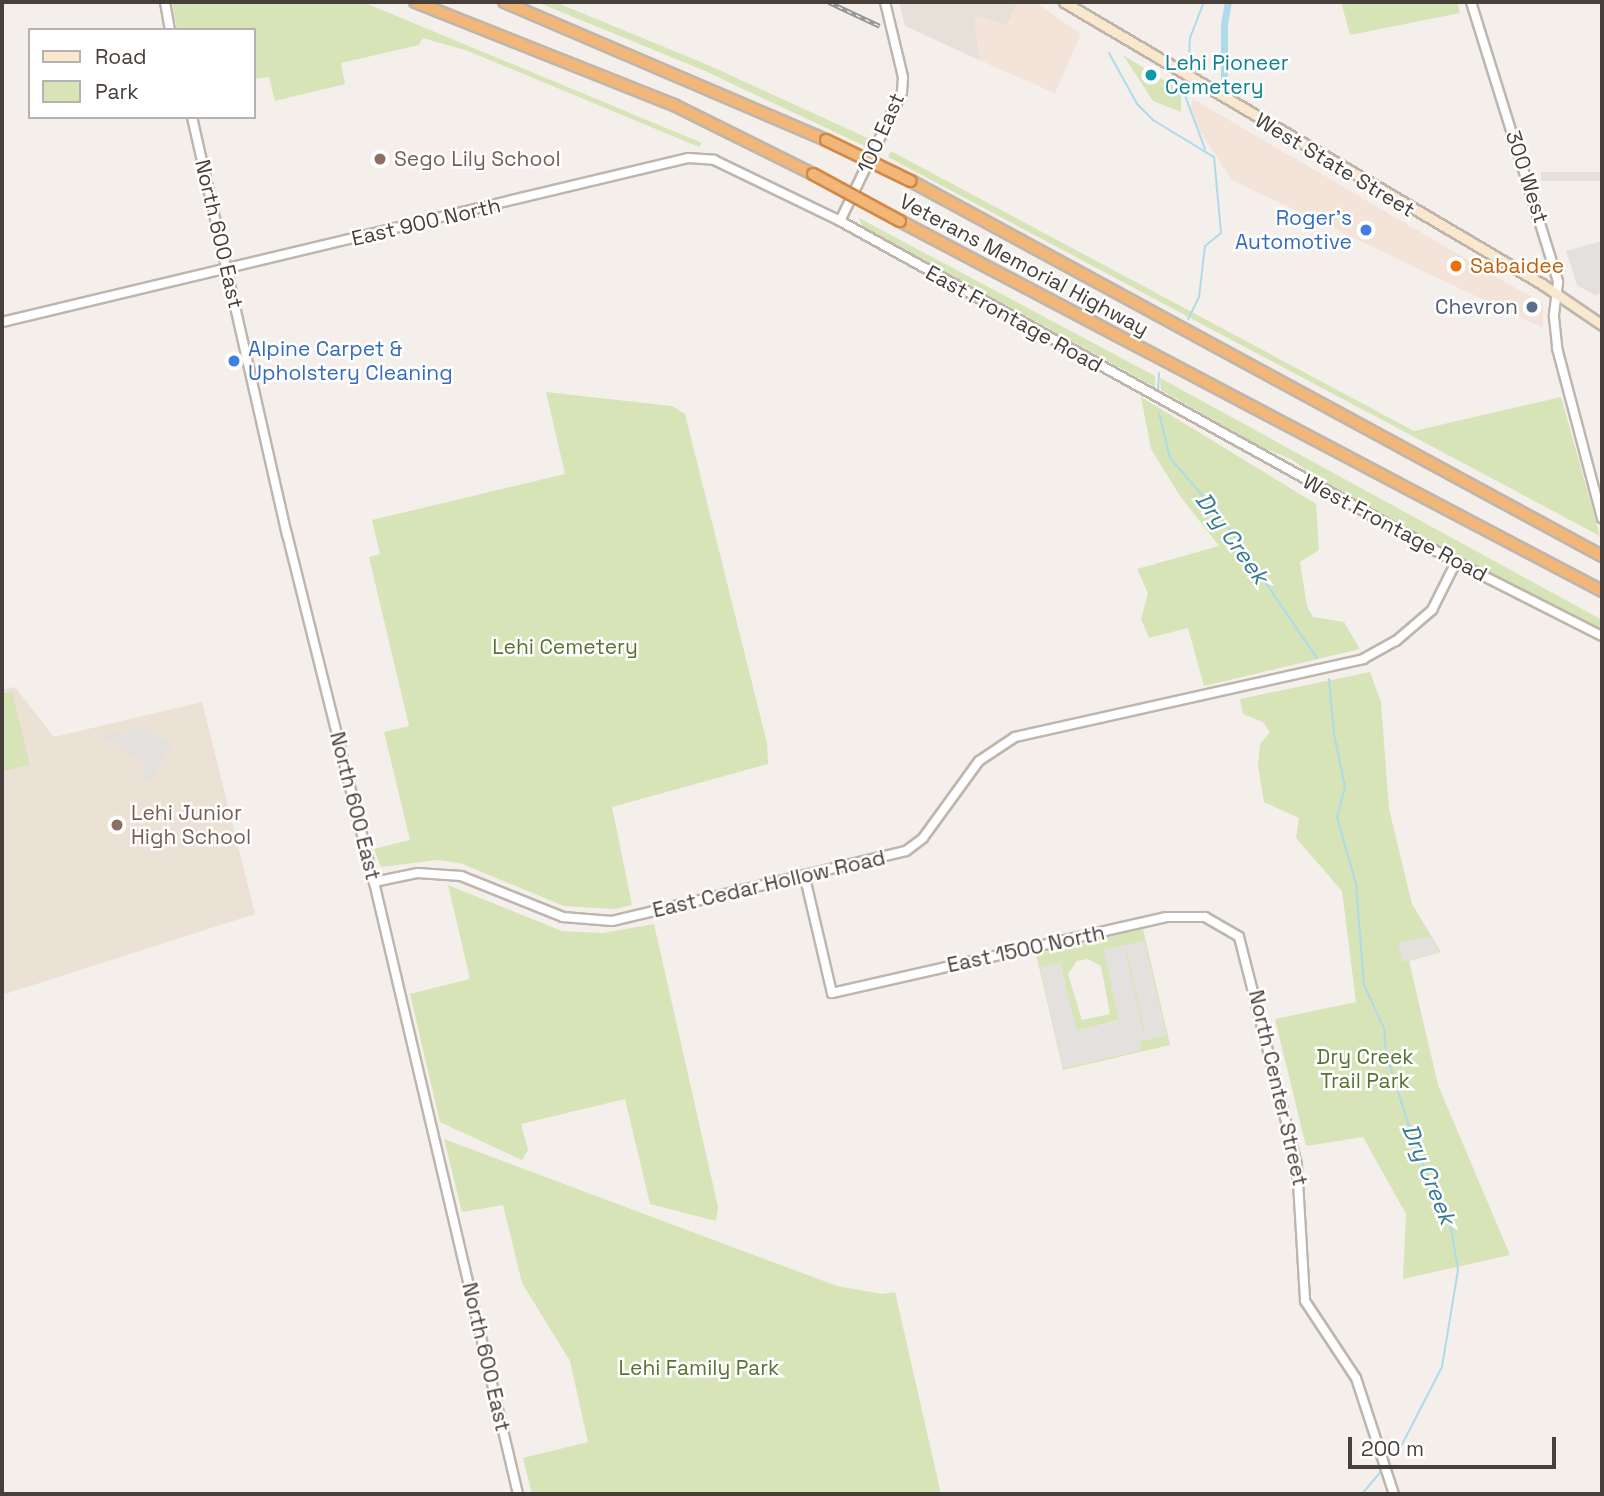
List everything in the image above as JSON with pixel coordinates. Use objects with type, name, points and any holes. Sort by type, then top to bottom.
[{"type":"highway","name":"Veterans Memorial Highway","points":[[415,2],[674,105],[813,174],[1602,591]]},
{"type":"highway","name":"Veterans Memorial Highway","points":[[504,2],[826,140],[911,181],[1602,556]]},
{"type":"main road","name":"West State Street","points":[[1066,3],[1556,293],[1602,325]]},
{"type":"street","points":[[164,2],[170,28]]},
{"type":"street","name":"100 East","points":[[840,221],[902,92],[903,77],[885,2]]},
{"type":"street","name":"300 West","points":[[1471,2],[1547,237],[1558,282],[1557,348],[1602,518]]},
{"type":"street","name":"North 600 East","points":[[192,119],[229,269],[284,521],[374,882],[518,1494]]},
{"type":"street","name":"East 900 North","points":[[2,322],[688,158],[715,160],[840,221]]},
{"type":"street","name":"East Frontage Road","points":[[840,221],[1189,416]]},
{"type":"street","name":"West Frontage Road","points":[[1189,416],[1456,562],[1602,636]]},
{"type":"street","name":"East Cedar Hollow Road","points":[[374,882],[418,873],[461,876],[563,917],[612,921],[806,878],[906,851],[923,838],[979,761],[1015,737],[1348,664],[1372,655],[1396,641],[1432,610],[1456,562]]},
{"type":"street","name":"East 1500 North","points":[[806,878],[832,993],[1166,917],[1194,914],[1220,923]]},
{"type":"street","name":"North Center Street","points":[[1220,923],[1239,937],[1251,971],[1297,1165],[1305,1301],[1356,1378],[1394,1494]]},
{"type":"shaded area","points":[[899,2],[1018,2],[1006,26],[982,17],[975,20],[979,60],[905,26]]},
{"type":"shaded area","points":[[1018,2],[1035,2],[1081,34],[1055,93],[979,60],[975,20],[982,17],[1006,26]]},
{"type":"shaded area","points":[[1193,99],[1543,304],[1543,328],[1232,180],[1199,130],[1191,108]]},
{"type":"shaded area","points":[[1541,172],[1602,172],[1602,181],[1541,181]]},
{"type":"shaded area","points":[[1602,241],[1602,291],[1596,296],[1577,285],[1566,251]]},
{"type":"shaded area","name":"Lehi Junior High School","points":[[15,687],[54,737],[202,702],[255,914],[2,995],[2,690]]},
{"type":"shaded area","points":[[141,725],[172,745],[149,782],[140,777],[147,765],[103,738],[111,730],[123,737],[130,726],[138,730]]},
{"type":"shaded area","points":[[1432,936],[1439,952],[1402,962],[1398,943]]},
{"type":"shaded area","points":[[1144,941],[1166,1035],[1139,1041],[1141,1050],[1063,1068],[1040,967],[1060,962],[1076,1030],[1119,1021],[1104,950]],"holes":[[[1126,952],[1128,953],[1145,1032]]]},
{"type":"green space","points":[[172,2],[363,2],[702,143],[699,147],[468,51],[423,38],[419,45],[341,63],[345,84],[275,101],[269,77],[256,79],[256,28],[177,28]]},
{"type":"green space","points":[[537,2],[555,2],[708,65],[874,141],[871,149],[705,71]]},
{"type":"green space","points":[[1341,2],[1457,2],[1460,13],[1350,35]]},
{"type":"green space","points":[[1123,55],[1181,91],[1181,112],[1153,101]]},
{"type":"green space","points":[[891,151],[1414,431],[1561,397],[1600,536],[888,157]]},
{"type":"green space","points":[[859,218],[1155,376],[1155,387],[862,226]]},
{"type":"green space","points":[[1160,378],[1602,620],[1602,632],[1332,489],[1291,459],[1261,447],[1161,390]]},
{"type":"green space","name":"Lehi Cemetery","points":[[546,392],[672,406],[685,414],[767,743],[768,764],[612,807],[632,905],[615,909],[564,906],[460,863],[437,860],[381,867],[374,849],[410,840],[384,732],[409,726],[369,557],[380,554],[372,520],[565,474]]},
{"type":"green space","points":[[1141,397],[1316,504],[1319,550],[1300,562],[1307,606],[1313,617],[1344,622],[1360,649],[1204,686],[1188,628],[1149,638],[1141,619],[1148,593],[1137,569],[1219,546],[1180,496],[1151,449]]},
{"type":"green space","name":"Dry Creek Trail Park","points":[[1370,672],[1381,702],[1389,809],[1412,904],[1441,952],[1409,961],[1438,1085],[1510,1255],[1403,1279],[1406,1214],[1363,1137],[1306,1146],[1275,1019],[1356,1002],[1342,891],[1296,838],[1299,818],[1264,802],[1258,766],[1260,744],[1270,732],[1263,722],[1243,714],[1240,699]]},
{"type":"green space","points":[[12,691],[30,765],[2,771],[2,694]]},
{"type":"green space","points":[[448,885],[562,931],[603,933],[654,924],[718,1207],[716,1221],[650,1204],[625,1099],[521,1124],[528,1150],[522,1160],[440,1122],[410,994],[470,979]]},
{"type":"green space","points":[[1143,929],[1170,1045],[1063,1070],[1036,954]],"holes":[[[1144,941],[1166,1035],[1139,1041],[1141,1050],[1063,1068],[1060,962],[1076,1031],[1120,1020],[1104,950]],[[1088,959],[1101,966],[1110,1014],[1082,1020],[1068,974],[1077,961]]]},
{"type":"green space","points":[[1125,953],[1128,953],[1145,1032],[1143,1032]]},
{"type":"green space","name":"Lehi Family Park","points":[[444,1139],[837,1286],[882,1294],[895,1292],[941,1494],[532,1494],[523,1458],[588,1442],[570,1361],[522,1283],[503,1205],[462,1212]]},
{"type":"waterway","points":[[1189,57],[1190,38],[1204,2]]},
{"type":"waterway","points":[[1224,77],[1224,24],[1228,2]]},
{"type":"waterway","name":"Dry Creek","points":[[1109,53],[1137,104],[1153,120],[1214,157],[1221,233],[1205,246],[1199,297],[1188,320]]},
{"type":"waterway","points":[[1184,93],[1205,149]]},
{"type":"waterway","name":"Dry Creek","points":[[1158,392],[1159,373]]},
{"type":"waterway","name":"Dry Creek","points":[[1159,413],[1170,458],[1221,517],[1317,658]]},
{"type":"waterway","name":"Dry Creek","points":[[1329,679],[1334,734],[1345,787],[1337,817],[1356,884],[1364,985],[1384,1028],[1386,1053],[1417,1152],[1450,1221],[1458,1270],[1442,1367],[1395,1458]]},
{"type":"waterway","name":"Dry Creek","points":[[1362,1494],[1381,1471]]},
{"type":"railway","points":[[829,2],[880,26]]},
{"type":"place","name":"Lehi Pioneer Cemetery","points":[[1151,75]]},
{"type":"place","name":"Sego Lily School","points":[[380,159]]},
{"type":"place","name":"Roger's Automotive","points":[[1366,230]]},
{"type":"place","name":"Sabaidee","points":[[1456,266]]},
{"type":"place","name":"Chevron","points":[[1532,307]]},
{"type":"place","name":"Alpine Carpet & Upholstery Cleaning","points":[[234,361]]},
{"type":"place","name":"Lehi Junior High School","points":[[117,825]]}]
